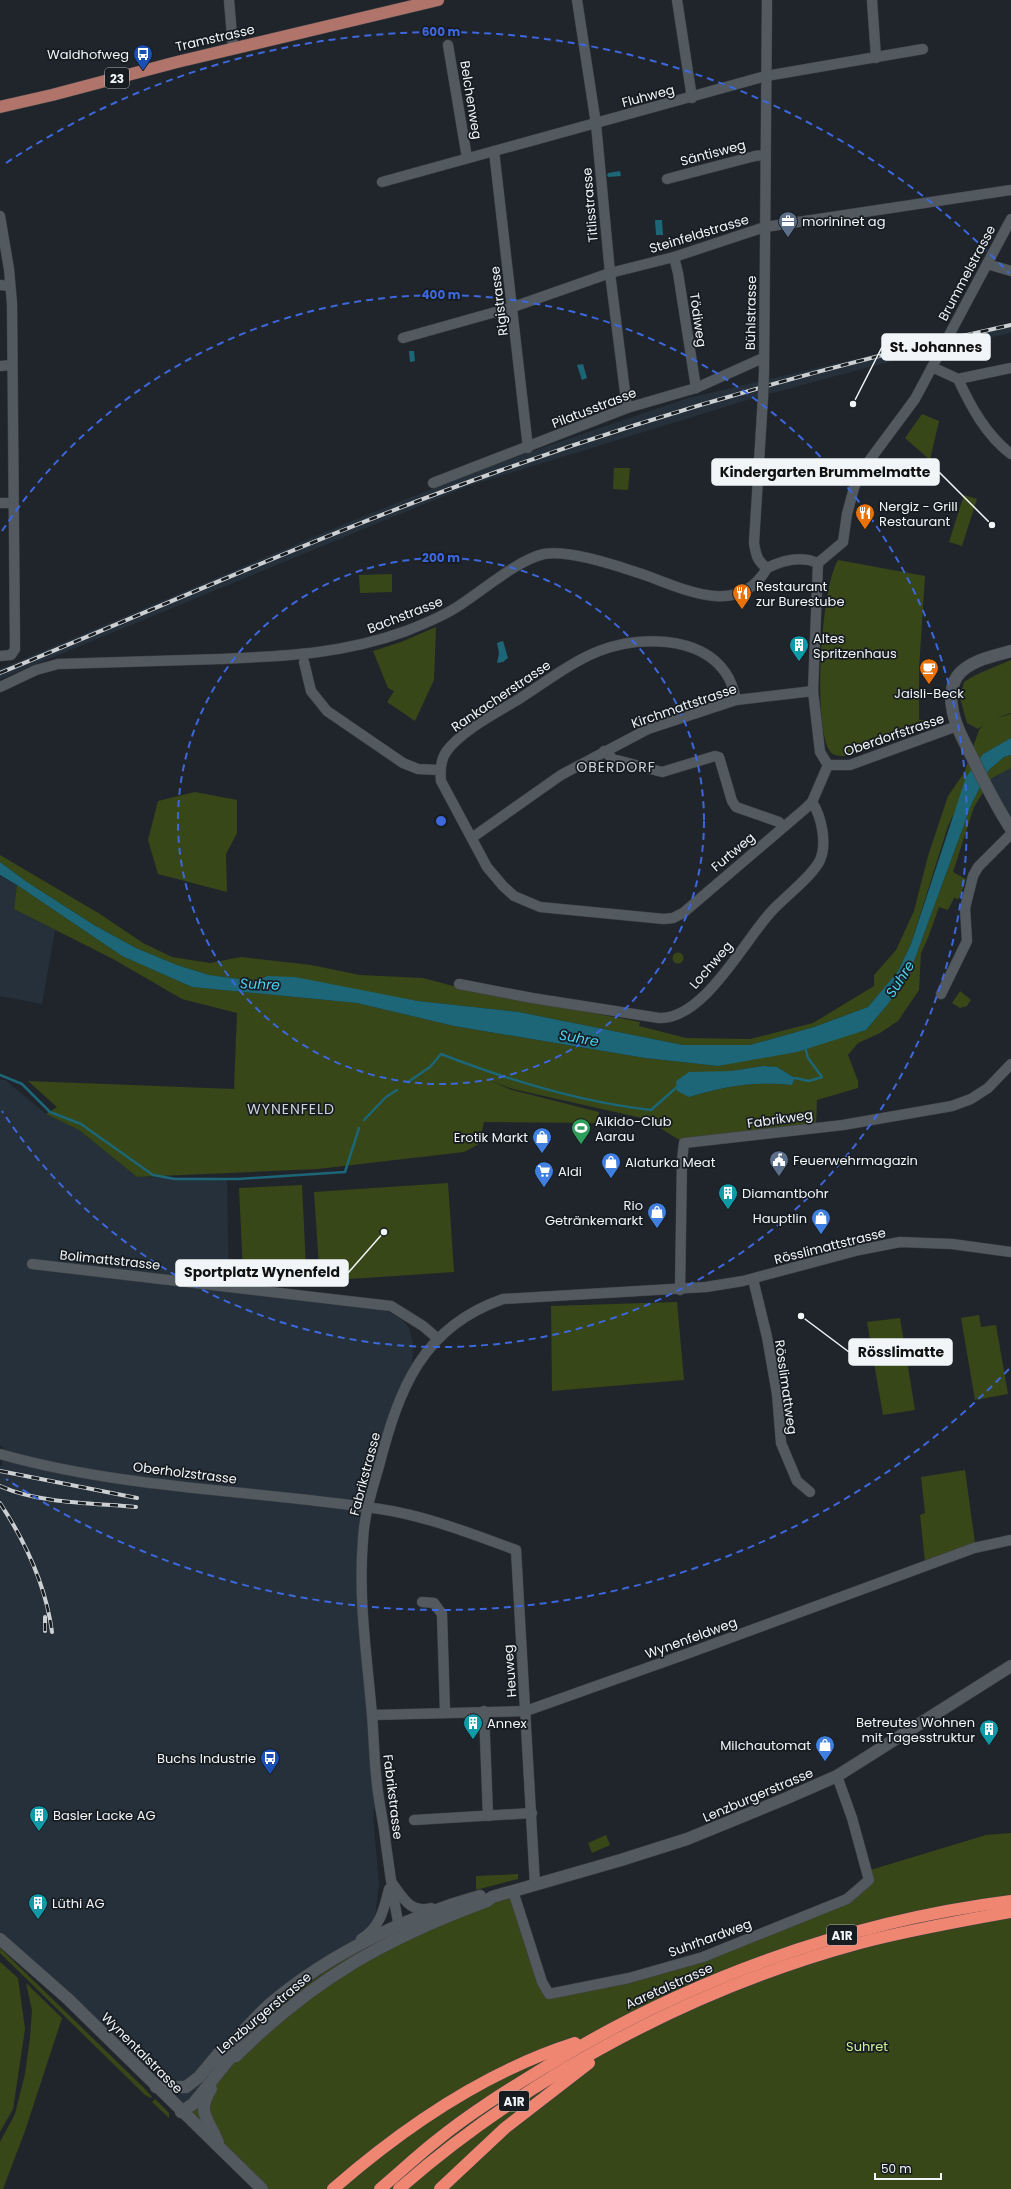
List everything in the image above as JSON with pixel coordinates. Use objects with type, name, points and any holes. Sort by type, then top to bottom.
[{"type":"highway","name":"Aaretalstrasse","points":[[380,2189],[437,2140],[485,2106],[598,2035],[680,1995],[821,1942],[929,1914],[1011,1901]]},
{"type":"highway","name":"Aaretalstrasse","points":[[399,2189],[460,2139],[526,2093],[591,2054],[640,2028],[726,1990],[814,1957],[910,1931],[1011,1912]]},
{"type":"highway","points":[[440,2189],[531,2106],[640,2028]]},
{"type":"highway","points":[[333,2189],[409,2128],[467,2092],[550,2051],[598,2035]]},
{"type":"main road","name":"Tramstrasse","points":[[0,107],[415,3],[438,0]]},
{"type":"main road","points":[[1011,651],[971,665],[958,675],[951,696],[951,705],[957,726],[986,786],[1011,829]]},
{"type":"main road","name":"Lenzburgerstrasse","points":[[181,2112],[190,2094],[241,2032],[291,1987],[325,1963],[401,1931],[487,1901],[492,1897],[687,1839],[837,1776],[1011,1666]]},
{"type":"main road","name":"Lenzburgerstrasse","points":[[181,2112],[193,2104],[231,2057],[236,2056],[264,2028],[297,2000],[346,1966],[401,1931],[454,1903],[486,1895],[492,1897]]},
{"type":"main road","name":"Wynentalstrasse","points":[[0,1939],[68,1999],[181,2112],[219,2146],[262,2189]]},
{"type":"main road","points":[[156,2087],[186,2087],[199,2077],[232,2038],[241,2032]]},
{"type":"main road","points":[[219,2146],[213,2130],[205,2119],[204,2104],[211,2090],[234,2061],[236,2056]]},
{"type":"street","points":[[229,0],[233,48]]},
{"type":"street","name":"Titlisstrasse","points":[[577,0],[596,124],[610,273],[626,408]]},
{"type":"street","points":[[677,0],[692,98]]},
{"type":"street","name":"Bühlstrasse","points":[[767,0],[764,372],[761,462],[754,543],[756,555],[760,563],[767,568]]},
{"type":"street","points":[[872,0],[876,58]]},
{"type":"street","name":"Belchenweg","points":[[448,45],[467,158]]},
{"type":"street","name":"Fluhweg","points":[[382,182],[692,98],[766,76],[923,49]]},
{"type":"street","name":"Rigistrasse","points":[[494,151],[528,448]]},
{"type":"street","name":"Säntisweg","points":[[667,179],[748,157],[765,155]]},
{"type":"street","name":"Steinfeldstrasse","points":[[403,338],[513,307],[610,273],[674,257],[765,227],[1011,190]]},
{"type":"street","points":[[0,216],[10,286],[15,640],[15,649],[11,655],[0,656]]},
{"type":"street","name":"Brummelstrasse","points":[[818,563],[843,542],[852,495],[860,473],[904,415],[932,367],[1011,219]]},
{"type":"street","name":"Tödiweg","points":[[674,257],[678,273],[696,388]]},
{"type":"street","points":[[987,264],[1011,271]]},
{"type":"street","points":[[0,286],[10,286]]},
{"type":"street","name":"Pilatusstrasse","points":[[433,483],[528,448],[626,408],[696,388],[763,358]]},
{"type":"street","points":[[0,366],[12,365]]},
{"type":"street","points":[[932,367],[958,379],[1011,368]]},
{"type":"street","points":[[958,379],[975,414],[992,437],[1011,454]]},
{"type":"street","points":[[0,503],[12,503]]},
{"type":"street","name":"Bachstrasse","points":[[0,687],[36,670],[58,664],[304,655],[369,643],[407,630],[450,611],[508,572],[542,554],[570,555],[588,559],[640,573],[683,590],[705,596],[737,594],[753,588],[761,579],[767,568]]},
{"type":"street","points":[[767,568],[786,560],[810,560],[818,563]]},
{"type":"street","name":"Oberdorfstrasse","points":[[818,563],[813,691],[820,752],[828,765],[850,765],[957,726]]},
{"type":"street","name":"Rankacherstrasse","points":[[440,770],[446,752],[456,742],[482,722],[598,652],[623,643],[645,641],[669,642],[693,648],[706,654],[725,672],[731,682],[736,700]]},
{"type":"street","points":[[304,662],[311,691],[327,711],[403,764],[418,769],[440,770],[441,781],[446,792],[473,838]]},
{"type":"street","name":"Kirchmattstrasse","points":[[473,838],[543,787],[604,751],[648,729],[736,700],[813,691]]},
{"type":"street","name":"Furtweg","points":[[604,751],[613,760],[662,772],[715,756],[719,757],[732,801],[736,807],[779,822],[783,827]]},
{"type":"street","name":"Furtweg","points":[[473,838],[487,867],[503,886],[514,896],[540,907],[664,919],[674,918],[683,913],[812,802],[828,765]]},
{"type":"street","name":"Lochweg","points":[[459,984],[532,998],[659,1018],[669,1019],[677,1016],[686,1010],[721,978],[770,913],[819,862],[824,848],[817,813],[812,802]]},
{"type":"street","points":[[941,994],[967,941],[965,908],[973,876],[978,867],[1011,834]]},
{"type":"street","name":"Fabrikweg","points":[[680,1290],[682,1160],[684,1143],[843,1125],[952,1106],[971,1099],[988,1088],[1011,1064]]},
{"type":"street","name":"Rösslimattstrasse","points":[[680,1290],[753,1279],[859,1250],[900,1242],[952,1244],[1011,1252]]},
{"type":"street","name":"Bolimattstrasse","points":[[32,1264],[391,1306],[418,1323],[437,1338]]},
{"type":"street","name":"Rösslimattweg","points":[[753,1279],[767,1337],[777,1394],[781,1443],[797,1481],[810,1492]]},
{"type":"street","name":"Fabrikstrasse","points":[[401,1931],[391,1881],[377,1784],[363,1598],[362,1540],[368,1507],[384,1444],[398,1405],[412,1373],[437,1338],[464,1316],[483,1306],[503,1299],[680,1290]]},
{"type":"street","name":"Oberholzstrasse","points":[[0,1454],[104,1476],[381,1509],[440,1523],[516,1550]]},
{"type":"street","name":"Wynenfeldweg","points":[[372,1715],[526,1711],[689,1653],[974,1548],[1011,1540]]},
{"type":"street","name":"Heuweg","points":[[516,1550],[536,1885]]},
{"type":"street","points":[[422,1602],[434,1603],[442,1614],[445,1712]]},
{"type":"street","points":[[484,1711],[488,1816]]},
{"type":"street","name":"Suhrhardweg","points":[[513,1891],[542,1982],[549,1994],[629,1978],[702,1957],[847,1899],[869,1880],[852,1818],[837,1776]]},
{"type":"street","points":[[414,1820],[532,1813]]},
{"type":"street","name":"Fabrikstrasse","points":[[391,1881],[403,1899],[417,1910],[454,1903]]},
{"type":"street","name":"Fabrikstrasse","points":[[325,1963],[374,1930],[381,1919],[391,1881]]},
{"type":"shaded area","points":[[1011,323],[1011,333],[937,349],[754,398],[468,486],[0,679],[0,669],[342,525],[464,476],[559,442],[688,398]]},
{"type":"shaded area","points":[[1011,768],[1011,829],[987,786],[992,778]]},
{"type":"shaded area","points":[[0,876],[17,885],[14,909],[55,930],[42,1004],[0,996]]},
{"type":"shaded area","points":[[0,1080],[5,1080],[46,1114],[79,1130],[137,1177],[227,1178],[229,1292],[373,1307],[389,1312],[402,1320],[409,1328],[413,1343],[412,1373],[398,1405],[362,1540],[377,1784],[373,1818],[379,1883],[375,1918],[358,1951],[307,1984],[264,2019],[226,2057],[181,2112],[0,1939],[0,1466],[2,1466],[3,1447],[0,1446]]},
{"type":"green space","points":[[922,414],[939,421],[930,460],[905,438]]},
{"type":"green space","points":[[614,468],[630,468],[628,490],[613,489]]},
{"type":"green space","points":[[964,495],[977,499],[962,546],[949,542]]},
{"type":"green space","points":[[838,560],[925,576],[919,669],[919,720],[934,720],[938,724],[848,756],[835,755],[829,750],[824,734],[821,712],[820,684],[823,625],[832,575]]},
{"type":"green space","points":[[392,574],[392,592],[360,593],[359,575]]},
{"type":"green space","points":[[436,627],[434,680],[415,721],[387,702],[394,691],[388,688],[373,651],[401,642]]},
{"type":"green space","points":[[1011,660],[1011,713],[996,718],[1011,714],[1011,738],[983,754],[948,826],[911,944],[898,971],[868,1007],[814,1027],[750,1045],[683,1045],[519,1012],[418,1001],[267,976],[257,981],[209,975],[177,965],[136,948],[94,925],[27,882],[0,862],[0,855],[100,914],[143,943],[172,957],[210,963],[241,957],[311,965],[360,975],[423,978],[457,987],[640,1022],[639,1026],[686,1038],[750,1039],[813,1023],[874,986],[874,975],[896,950],[914,911],[928,856],[948,796],[964,773],[979,730],[983,725],[978,729],[967,723],[960,698],[964,682],[981,672]]},
{"type":"green space","points":[[1011,755],[1011,768],[992,778],[974,807],[953,872],[966,879],[959,899],[954,898],[948,910],[939,907],[921,953],[919,990],[898,1021],[880,1033],[858,1043],[848,1055],[858,1081],[858,1088],[817,1100],[816,1127],[684,1143],[646,1119],[513,1089],[491,1081],[512,1090],[599,1112],[598,1123],[484,1122],[479,1144],[464,1152],[318,1169],[137,1177],[79,1130],[46,1114],[57,1107],[28,1081],[234,1089],[237,1013],[182,999],[113,959],[14,909],[17,885],[122,956],[192,987],[357,1003],[454,1026],[645,1058],[718,1066],[866,1030],[888,1004],[910,972],[972,803],[989,770],[1004,757]],"holes":[[[763,1066],[777,1067],[795,1078],[792,1085],[740,1085],[689,1097],[731,1071]]]},
{"type":"green space","points":[[195,792],[237,800],[237,833],[226,854],[227,892],[158,874],[148,840],[158,801]]},
{"type":"green space","points":[[676,953],[680,953],[682,954],[682,962],[676,963],[673,960],[673,956]]},
{"type":"green space","points":[[960,991],[971,1000],[967,1006],[960,1008],[952,1003]]},
{"type":"green space","points":[[448,1183],[454,1272],[320,1281],[314,1192]]},
{"type":"green space","points":[[302,1185],[306,1268],[243,1271],[239,1188]]},
{"type":"green space","points":[[677,1302],[684,1380],[552,1391],[551,1306]]},
{"type":"green space","points":[[979,1315],[981,1327],[996,1325],[1008,1394],[975,1400],[961,1318]]},
{"type":"green space","points":[[900,1318],[915,1410],[883,1415],[867,1322]]},
{"type":"green space","points":[[965,1470],[975,1543],[925,1562],[920,1515],[925,1513],[921,1477]]},
{"type":"green space","name":"Suhret","points":[[1011,1833],[1011,2189],[262,2189],[181,2112],[219,2064],[271,2013],[304,1987],[340,1962],[376,1941],[414,1924],[453,1910],[513,1891],[549,1994],[629,1978],[818,1911],[869,1880],[867,1871],[986,1835]]},
{"type":"green space","points":[[606,1835],[610,1845],[592,1853],[588,1843]]},
{"type":"green space","points":[[518,1874],[518,1879],[476,1890],[476,1876]]},
{"type":"green space","points":[[0,1948],[152,2097],[151,2098],[145,2095],[0,1953]]},
{"type":"green space","points":[[0,1962],[18,1978],[25,2029],[13,2109],[0,2132]]},
{"type":"green space","points":[[26,1983],[62,2018],[25,2131],[3,2189],[0,2189],[0,2142],[15,2114],[25,2074],[30,2038],[32,2010]]},
{"type":"green space","points":[[155,2099],[169,2113],[169,2118],[152,2102]]},
{"type":"water","points":[[620,171],[621,176],[607,176],[608,173]]},
{"type":"water","points":[[655,220],[662,220],[663,235],[656,235]]},
{"type":"water","points":[[409,351],[414,351],[415,361],[410,362]]},
{"type":"water","points":[[583,364],[587,378],[582,380],[577,365]]},
{"type":"water","points":[[503,641],[508,658],[503,662],[497,663],[499,653],[497,643]]},
{"type":"water","name":"Suhre","points":[[1011,738],[1011,755],[1004,757],[989,770],[972,803],[910,972],[888,1004],[866,1030],[797,1052],[718,1066],[645,1058],[454,1026],[357,1003],[192,987],[122,956],[0,875],[0,862],[27,882],[94,925],[136,948],[177,965],[209,975],[257,981],[267,976],[295,977],[418,1001],[519,1012],[683,1045],[750,1045],[814,1027],[868,1007],[898,971],[911,944],[966,777],[983,754]]},
{"type":"water","points":[[763,1066],[777,1067],[795,1078],[792,1085],[740,1085],[689,1097],[677,1091],[676,1081],[689,1072],[731,1071]]},
{"type":"waterway","points":[[795,1078],[809,1081],[822,1077],[808,1058],[805,1047]]},
{"type":"waterway","points":[[408,1082],[430,1067],[441,1054],[492,1073],[544,1089],[597,1102],[651,1110],[677,1087]]},
{"type":"waterway","points":[[0,1075],[22,1084],[50,1112],[81,1124],[153,1175],[175,1179],[238,1179],[345,1172],[359,1128]]},
{"type":"waterway","points":[[364,1120],[386,1097],[397,1090]]},
{"type":"railway","points":[[0,673],[310,543],[436,494],[562,449],[689,408],[817,372],[882,355],[1011,325]]},
{"type":"railway","points":[[0,1471],[137,1498]]},
{"type":"railway","points":[[0,1486],[16,1492],[49,1500],[136,1507]]},
{"type":"railway","points":[[0,1503],[18,1533],[40,1581],[52,1632]]},
{"type":"railway","points":[[45,1617],[45,1631]]},
{"type":"place","name":"Waldhofweg","points":[[143,71]]},
{"type":"place","name":"morininet ag","points":[[788,238]]},
{"type":"place","name":"St. Johannes","points":[[853,404]]},
{"type":"place","name":"Kindergarten Brummelmatte","points":[[992,525]]},
{"type":"place","name":"Nergiz - Grill Restaurant","points":[[865,530]]},
{"type":"place","name":"Restaurant zur Burestube","points":[[742,610]]},
{"type":"place","name":"Altes Spritzenhaus","points":[[799,662]]},
{"type":"place","name":"Jaisli-Beck","points":[[929,685]]},
{"type":"place","name":"Aikido-Club Aarau","points":[[581,1145]]},
{"type":"place","name":"Erotik Markt","points":[[542,1154]]},
{"type":"place","name":"Feuerwehrmagazin","points":[[779,1177]]},
{"type":"place","name":"Alaturka Meat","points":[[611,1179]]},
{"type":"place","name":"Aldi","points":[[544,1188]]},
{"type":"place","name":"Diamantbohr","points":[[728,1210]]},
{"type":"place","name":"Rio Getränkemarkt","points":[[657,1229]]},
{"type":"place","name":"Sportplatz Wynenfeld","points":[[384,1232]]},
{"type":"place","name":"Hauptlin","points":[[821,1235]]},
{"type":"place","name":"Rösslimatte","points":[[801,1316]]},
{"type":"place","name":"Annex","points":[[473,1740]]},
{"type":"place","name":"Betreutes Wohnen mit Tagesstruktur","points":[[989,1746]]},
{"type":"place","name":"Milchautomat","points":[[825,1762]]},
{"type":"place","name":"Buchs Industrie","points":[[270,1775]]},
{"type":"place","name":"Basler Lacke AG","points":[[39,1832]]},
{"type":"place","name":"Lüthi AG","points":[[38,1920]]},
{"type":"district","name":"OBERDORF","points":[[616,767]]},
{"type":"district","name":"WYNENFELD","points":[[291,1109]]}]
